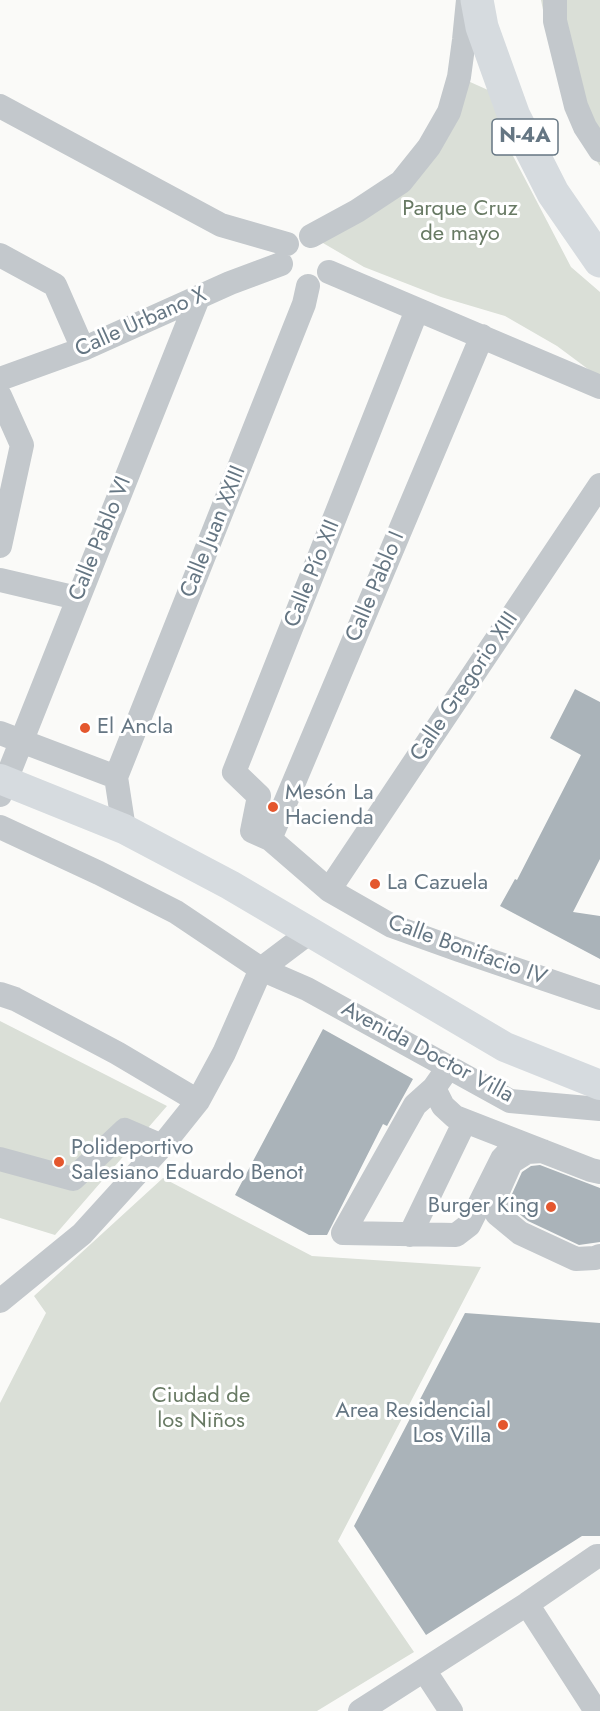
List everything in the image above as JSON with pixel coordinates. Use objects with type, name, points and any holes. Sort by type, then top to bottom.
[{"type":"highway","name":"N-4A","points":[[477,0],[482,27],[514,116],[553,193],[600,261]]},
{"type":"main road","points":[[2,785],[124,830],[230,885],[505,1047],[600,1085]]},
{"type":"street","points":[[284,254],[298,236],[311,236],[357,211],[401,182],[429,147],[449,112],[459,76],[468,0]]},
{"type":"street","points":[[555,0],[555,21],[576,106],[585,127],[600,150]]},
{"type":"street","points":[[0,106],[221,225],[284,254]]},
{"type":"street","points":[[284,254],[290,279],[308,286],[321,281],[329,272],[331,258],[326,245],[311,236]]},
{"type":"street","name":"Calle Urbano X","points":[[0,379],[83,349],[230,283],[284,254]]},
{"type":"street","points":[[0,255],[56,285],[83,349]]},
{"type":"street","points":[[329,272],[600,387]]},
{"type":"street","name":"Calle Juan XXIII","points":[[116,777],[304,304],[308,286]]},
{"type":"street","name":"Calle Pablo VI","points":[[2,785],[11,737],[77,598],[198,298]]},
{"type":"street","name":"Calle Pío XII","points":[[261,835],[259,796],[234,772],[417,310]]},
{"type":"street","name":"Calle Pablo I","points":[[261,835],[482,336]]},
{"type":"street","points":[[0,396],[22,445],[0,546]]},
{"type":"street","name":"Calle Gregorio XIII","points":[[329,890],[600,485]]},
{"type":"street","points":[[0,580],[77,598]]},
{"type":"street","points":[[11,737],[116,777],[124,830]]},
{"type":"street","points":[[0,827],[176,912],[261,969]]},
{"type":"street","name":"Calle Bonifacio IV","points":[[261,835],[329,890],[392,926],[600,998]]},
{"type":"street","points":[[0,1301],[82,1234],[162,1146],[198,1101],[224,1053],[261,969],[310,932]]},
{"type":"street","name":"Avenida Doctor Villa","points":[[261,969],[307,989],[510,1101],[600,1109]]},
{"type":"street","points":[[0,994],[15,999],[117,1053],[198,1101]]},
{"type":"street","points":[[448,1068],[434,1088],[415,1105],[343,1233],[456,1235],[469,1225],[502,1159],[518,1142]]},
{"type":"street","points":[[434,1088],[442,1106],[455,1117],[600,1172]]},
{"type":"street","points":[[410,1235],[465,1121]]},
{"type":"street","points":[[0,1160],[73,1179],[124,1130],[162,1146]]},
{"type":"street","points":[[543,1151],[527,1152],[511,1162],[498,1191],[497,1214],[520,1233],[576,1259],[600,1256]]},
{"type":"street","points":[[577,1165],[589,1178],[600,1182]]},
{"type":"street","points":[[360,1711],[600,1556]]},
{"type":"street","points":[[527,1604],[596,1711]]},
{"type":"street","points":[[424,1670],[451,1711]]},
{"type":"green space","points":[[541,0],[600,0],[600,166],[592,154],[554,65]]},
{"type":"green space","name":"Parque Cruz de mayo","points":[[459,77],[508,99],[512,154],[571,267],[600,292],[600,378],[557,346],[505,316],[441,297],[364,267],[311,236],[429,147]]},
{"type":"green space","name":"Polideportivo Salesiano Eduardo Benot","points":[[0,1021],[167,1106],[55,1235],[0,1218]]},
{"type":"green space","name":"Ciudad de los Niños","points":[[163,1178],[312,1256],[481,1267],[338,1541],[414,1652],[317,1711],[0,1711],[0,1403],[46,1313],[34,1296]]},
{"type":"building","points":[[575,689],[600,702],[600,859],[573,912],[600,916],[600,959],[500,906],[515,879],[517,880],[581,755],[550,738]]},
{"type":"building","points":[[323,1029],[413,1079],[387,1126],[383,1124],[327,1235],[309,1235],[235,1195]]},
{"type":"building","name":"Burger King","points":[[540,1165],[600,1188],[600,1242],[579,1245],[528,1221],[512,1208],[512,1194],[522,1172],[531,1166]]},
{"type":"building","name":"Area Residencial Los Villa","points":[[465,1313],[600,1323],[600,1536],[582,1536],[426,1635],[354,1526]]},
{"type":"place","name":"El Ancla","points":[[85,728]]},
{"type":"place","name":"Mesón La Hacienda","points":[[273,807]]},
{"type":"place","name":"La Cazuela","points":[[375,884]]},
{"type":"place","name":"Polideportivo Salesiano Eduardo Benot","points":[[59,1162]]},
{"type":"place","name":"Burger King","points":[[551,1207]]},
{"type":"place","name":"Area Residencial Los Villa","points":[[503,1425]]}]
